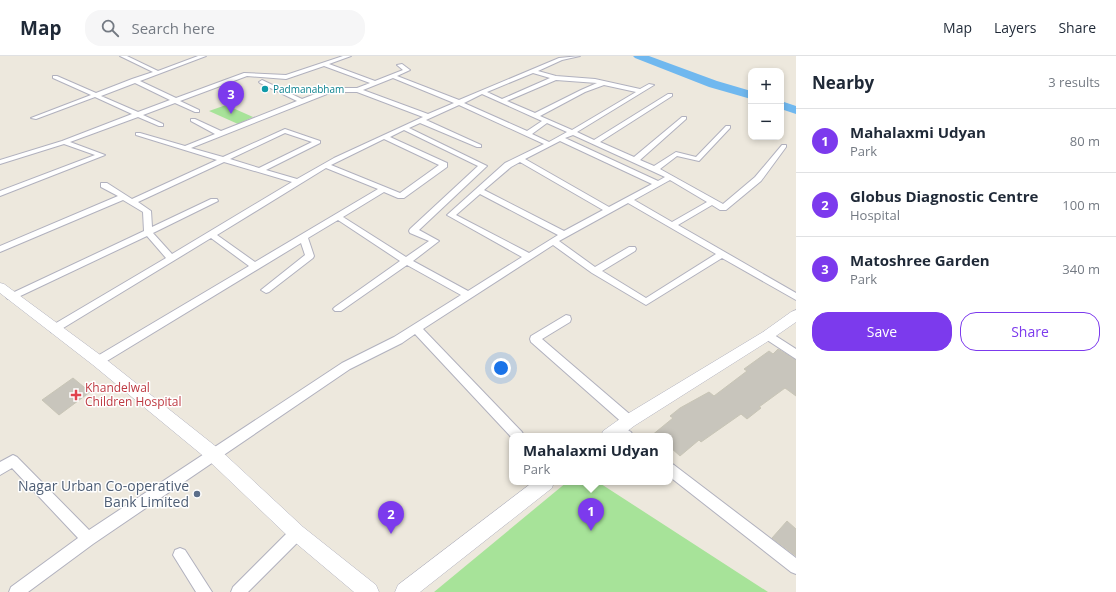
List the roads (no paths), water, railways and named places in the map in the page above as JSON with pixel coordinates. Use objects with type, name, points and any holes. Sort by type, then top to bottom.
[{"type":"street","points":[[123,56],[158,72]]},
{"type":"street","points":[[34,118],[202,56]]},
{"type":"street","points":[[0,162],[64,142],[246,74],[286,77],[348,56]]},
{"type":"street","points":[[55,329],[326,166],[482,92],[561,59],[577,56]]},
{"type":"street","points":[[175,58],[185,62]]},
{"type":"street","points":[[324,64],[375,83]]},
{"type":"street","points":[[185,148],[331,90],[358,90],[408,70],[400,64]]},
{"type":"street","points":[[534,71],[555,78],[604,83],[640,91]]},
{"type":"street","points":[[56,76],[161,125]]},
{"type":"street","points":[[393,76],[460,103],[549,144]]},
{"type":"street","points":[[502,101],[555,78]]},
{"type":"street","points":[[134,80],[198,111]]},
{"type":"street","points":[[262,82],[301,102]]},
{"type":"street","points":[[535,116],[583,91],[604,83]]},
{"type":"street","points":[[528,256],[451,215],[508,165],[561,139],[651,85]]},
{"type":"street","points":[[358,90],[425,119],[479,146]]},
{"type":"street","points":[[482,92],[656,169],[723,208],[758,179],[784,146]]},
{"type":"street","points":[[595,142],[670,95]]},
{"type":"street","points":[[636,160],[684,118]]},
{"type":"street","points":[[193,120],[221,134]]},
{"type":"street","points":[[527,134],[547,121]]},
{"type":"street","points":[[656,169],[676,154],[697,160],[728,127]]},
{"type":"street","points":[[338,309],[435,241],[413,231],[483,166],[405,128]]},
{"type":"street","points":[[132,202],[221,159],[285,131],[318,142],[258,170]]},
{"type":"street","points":[[138,134],[298,182]]},
{"type":"street","points":[[326,166],[401,196],[444,164],[385,137]]},
{"type":"street","points":[[561,139],[658,183]]},
{"type":"street","points":[[0,194],[102,155],[64,142]]},
{"type":"street","points":[[520,159],[608,210]]},
{"type":"street","points":[[16,592],[88,539],[346,366],[398,340],[467,294],[553,241],[670,177]]},
{"type":"street","points":[[104,185],[147,211],[148,232],[172,259]]},
{"type":"street","points":[[98,361],[384,189]]},
{"type":"street","points":[[479,190],[565,235]]},
{"type":"street","points":[[0,249],[123,197]]},
{"type":"street","points":[[629,200],[796,297]]},
{"type":"street","points":[[6,292],[148,232],[214,201]]},
{"type":"street","points":[[672,225],[712,202]]},
{"type":"street","points":[[338,217],[406,261],[467,294]]},
{"type":"street","points":[[212,235],[256,267]]},
{"type":"street","points":[[266,290],[310,256],[304,238]]},
{"type":"street","points":[[553,241],[595,271],[646,302],[722,254]]},
{"type":"street","points":[[595,271],[632,249]]},
{"type":"street","points":[[6,292],[98,361],[214,454],[297,534],[369,592]]},
{"type":"street","points":[[566,318],[535,339],[621,431],[768,335],[796,315]]},
{"type":"street","points":[[416,328],[515,433]]},
{"type":"street","points":[[768,335],[796,355]]},
{"type":"street","points":[[0,469],[13,461],[88,539]]},
{"type":"street","points":[[673,471],[796,567]]},
{"type":"street","points":[[405,592],[542,485]]},
{"type":"street","points":[[238,592],[297,534]]},
{"type":"street","points":[[180,555],[205,592]]},
{"type":"waterway","points":[[639,56],[713,84],[748,94]]},
{"type":"waterway","points":[[784,106],[796,110]]},
{"type":"place","name":"Padmanabham","points":[[265,89]]},
{"type":"place","name":"Matoshree Garden","points":[[231,114]]},
{"type":"place","name":"Khandelwal Children Hospital","points":[[76,395]]},
{"type":"place","name":"Nagar Urban Co-operative Bank Limited","points":[[197,494]]},
{"type":"place","name":"Mahalaxmi Udyan","points":[[591,531]]},
{"type":"place","name":"Globus Diagnostic Centre","points":[[391,534]]}]
